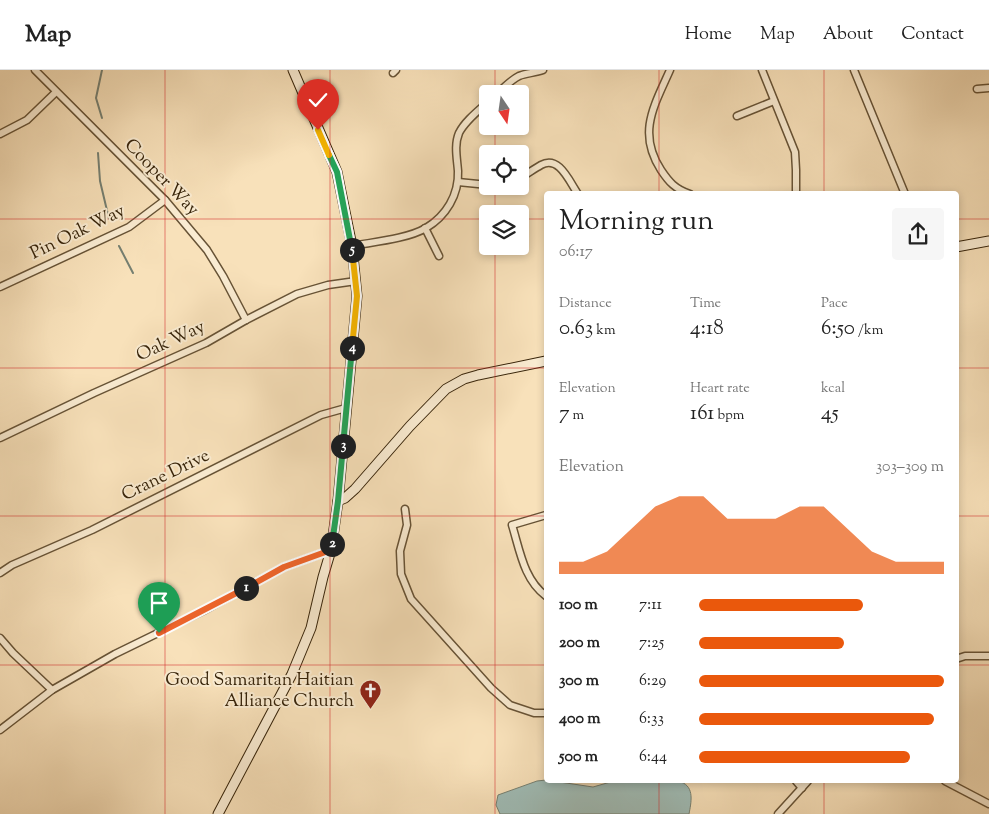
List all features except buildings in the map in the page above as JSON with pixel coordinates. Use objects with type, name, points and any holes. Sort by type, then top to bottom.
[{"type":"street","name":"Cooper Way","points":[[35,70],[165,200],[207,250],[246,320]]},
{"type":"street","points":[[218,814],[292,674],[311,628],[331,550],[338,501],[357,296],[356,281],[352,246],[337,172],[293,70]]},
{"type":"street","points":[[507,85],[520,73],[530,75],[543,70]]},
{"type":"street","points":[[670,70],[650,120],[649,146],[666,178],[681,191]]},
{"type":"street","points":[[762,70],[794,152],[796,191]]},
{"type":"street","points":[[854,70],[904,191]]},
{"type":"street","points":[[977,89],[989,88]]},
{"type":"street","points":[[0,134],[27,120],[56,92]]},
{"type":"street","points":[[737,116],[774,101]]},
{"type":"street","points":[[352,246],[406,235],[425,228],[443,214],[451,202],[458,182],[456,149],[459,133],[479,111]]},
{"type":"street","points":[[529,172],[542,164],[552,162],[558,165],[576,191]]},
{"type":"street","points":[[458,182],[479,184]]},
{"type":"street","name":"Pin Oak Way","points":[[0,287],[129,227],[165,200]]},
{"type":"street","points":[[425,228],[439,256]]},
{"type":"street","points":[[959,246],[989,241]]},
{"type":"street","name":"Oak Way","points":[[0,438],[206,343],[297,294],[328,285],[356,281]]},
{"type":"street","points":[[338,501],[345,498],[355,489],[431,402],[446,389],[464,379],[544,360]]},
{"type":"street","name":"Crane Drive","points":[[0,573],[12,565],[92,530],[321,415],[346,408]]},
{"type":"street","points":[[405,509],[407,525],[400,551],[401,574],[411,599],[491,688],[510,705],[534,713],[544,713]]},
{"type":"street","points":[[544,516],[512,525],[526,570],[538,590],[544,594]]},
{"type":"street","points":[[0,730],[52,690],[115,654],[203,611],[284,567],[331,550]]},
{"type":"street","points":[[0,638],[12,653],[52,690]]},
{"type":"street","points":[[959,658],[965,656],[989,656]]},
{"type":"street","points":[[798,783],[802,788]]},
{"type":"street","points":[[778,814],[806,783]]},
{"type":"street","points":[[949,783],[989,804]]},
{"type":"water","points":[[544,780],[544,783],[566,783],[593,787],[607,783],[683,783],[690,791],[691,796],[689,814],[500,814],[496,805],[498,795]]},
{"type":"waterway","points":[[102,70],[96,98],[102,118]]},
{"type":"waterway","points":[[98,153],[100,181],[109,219]]},
{"type":"waterway","points":[[119,246],[133,273]]},
{"type":"place","name":"Good Samaritan Haitian Alliance Church","points":[[370,710]]},
{"type":"route","points":[[159,633],[284,567],[331,550],[338,501],[357,296],[352,246],[337,172],[318,130]]}]
